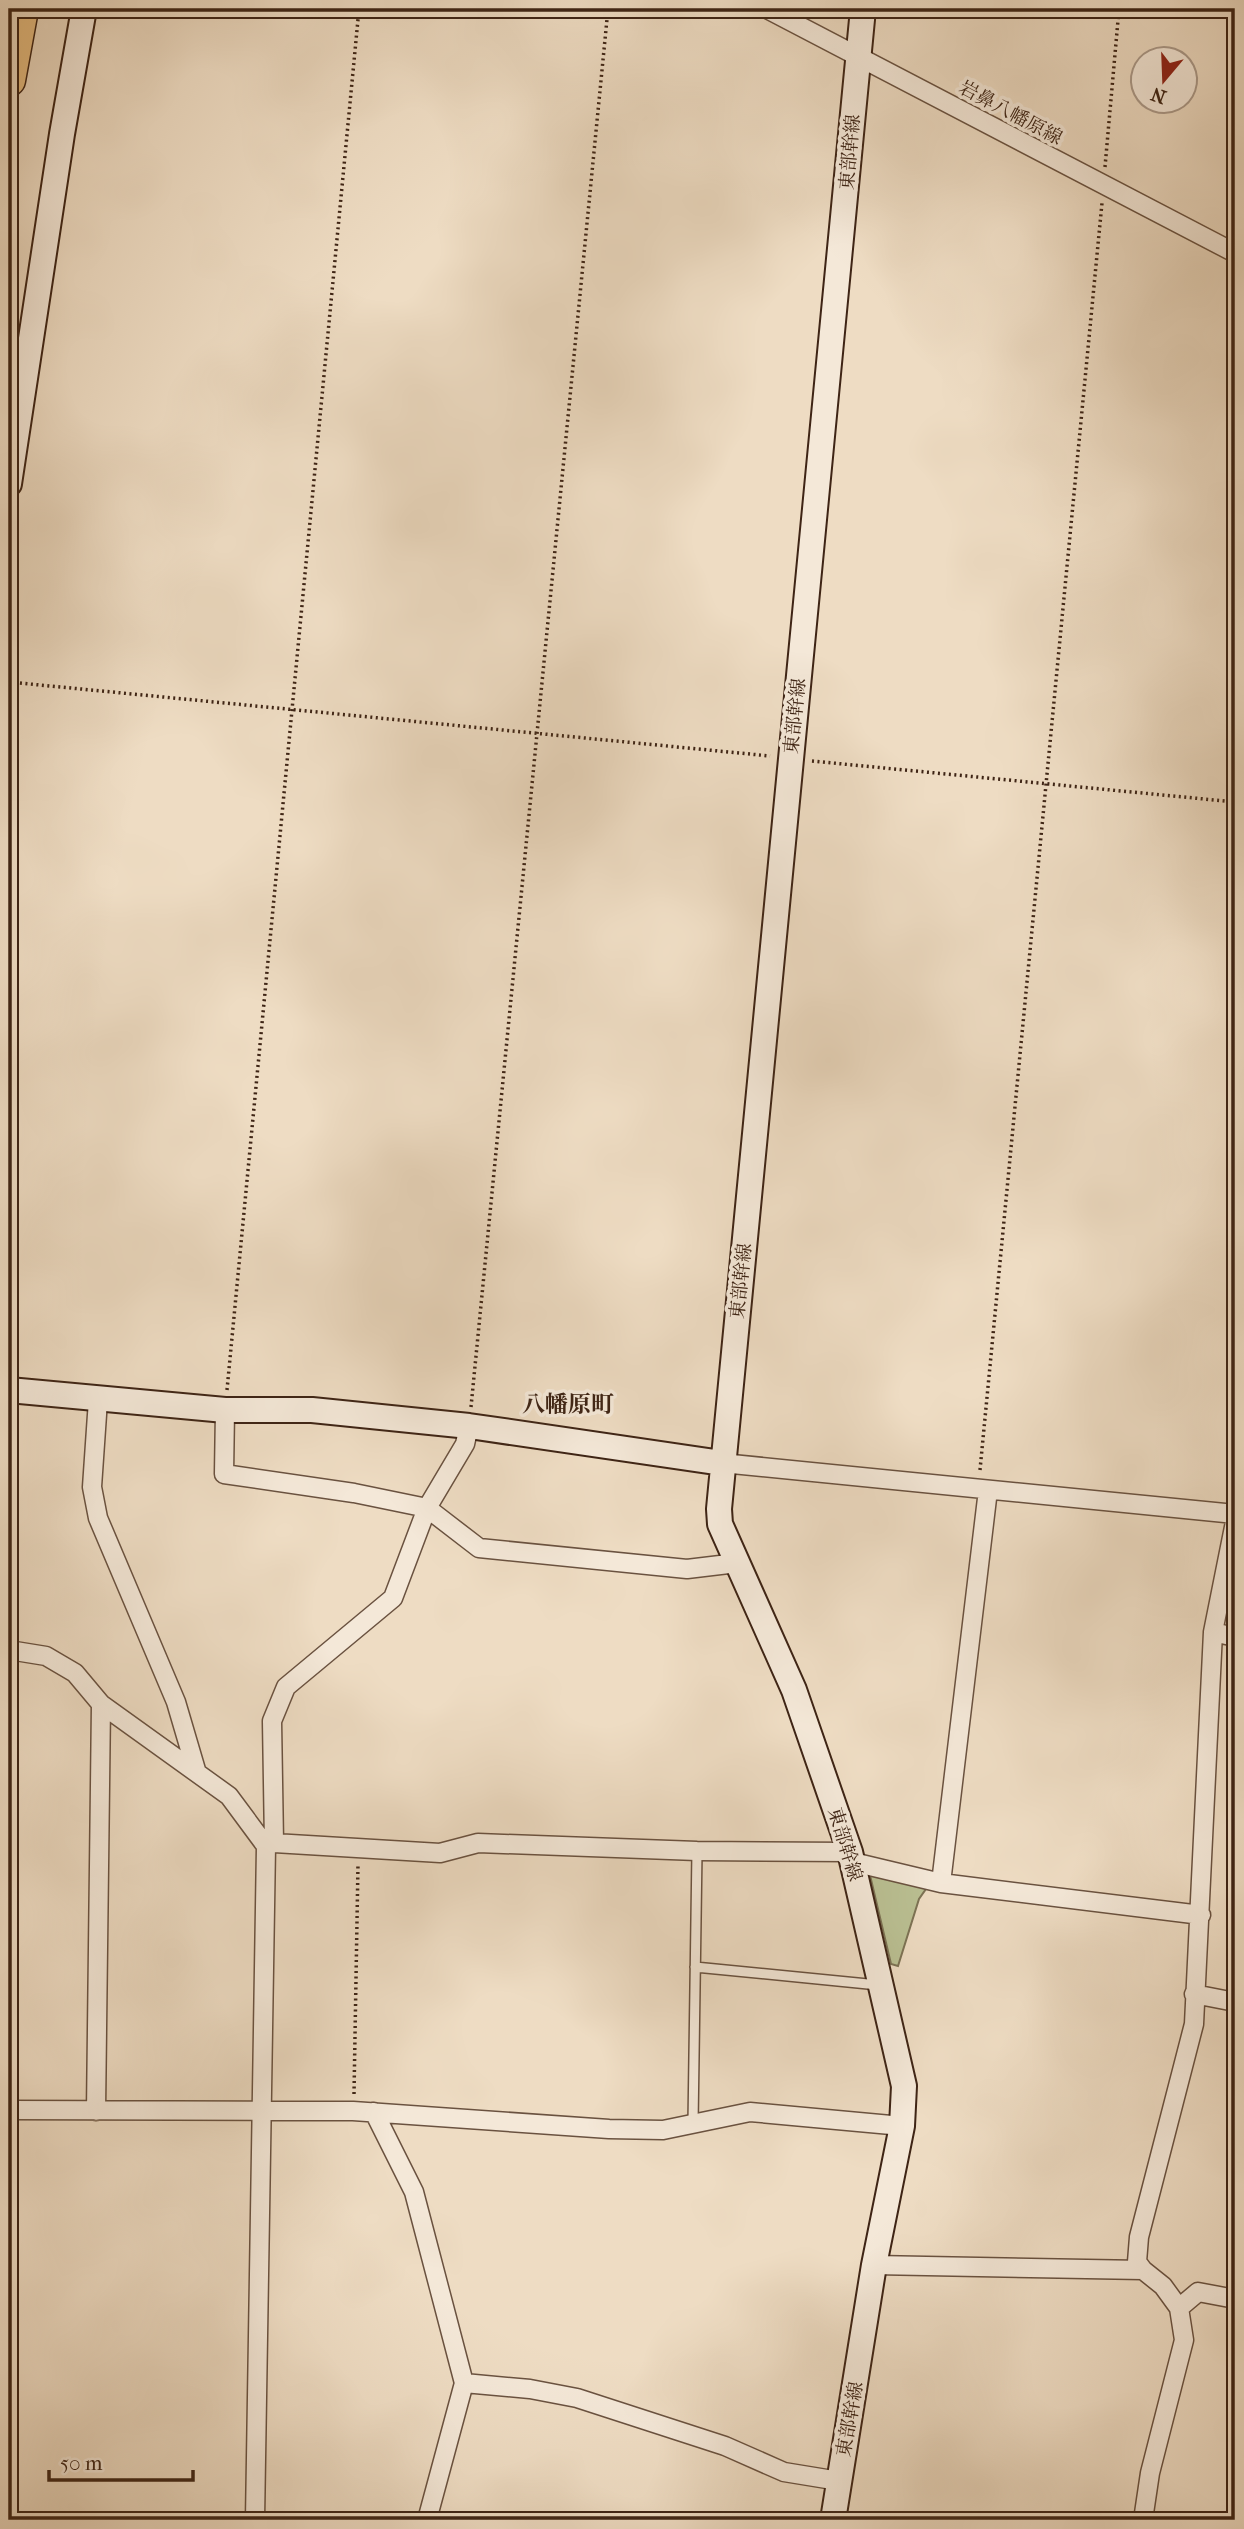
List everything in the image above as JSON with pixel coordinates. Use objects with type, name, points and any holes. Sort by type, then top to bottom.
[{"type":"highway","points":[[9,80],[22,9]]},
{"type":"street","points":[[9,484],[62,134],[84,9]]},
{"type":"street","name":"岩鼻八幡原線","points":[[767,9],[1235,253]]},
{"type":"street","name":"東部幹線","points":[[833,2520],[874,2265],[902,2126],[904,2086],[851,1857],[794,1690],[720,1524],[722,1463],[863,9]]},
{"type":"street","points":[[9,1390],[225,1410],[312,1410],[469,1426],[722,1463],[1235,1514]]},
{"type":"street","points":[[99,1400],[92,1487],[98,1518],[176,1702],[196,1770]]},
{"type":"street","points":[[225,1410],[224,1474],[354,1493],[426,1508],[479,1548],[687,1569],[737,1563]]},
{"type":"street","points":[[255,2520],[261,2110],[272,1721],[286,1687],[379,1613],[393,1598],[426,1508],[465,1444],[469,1426]]},
{"type":"street","points":[[941,1883],[983,1489]]},
{"type":"street","points":[[1143,2520],[1150,2473],[1184,2340],[1179,2308],[1163,2286],[1143,2270],[1138,2262],[1139,2236],[1194,2024],[1213,1632],[1235,1522]]},
{"type":"street","points":[[1213,1632],[1235,1637]]},
{"type":"street","points":[[9,1650],[46,1656],[75,1672],[101,1704],[229,1796],[270,1844],[440,1853],[478,1843],[851,1857],[941,1883],[1201,1915]]},
{"type":"street","points":[[96,2111],[101,1704]]},
{"type":"street","points":[[1194,1994],[1235,2002]]},
{"type":"street","points":[[9,2110],[353,2110],[609,2129],[663,2130],[750,2112],[902,2126]]},
{"type":"street","points":[[374,2112],[414,2192],[464,2383],[427,2520]]},
{"type":"street","points":[[874,2265],[1143,2270]]},
{"type":"street","points":[[1179,2308],[1198,2292],[1235,2299]]},
{"type":"street","points":[[464,2383],[530,2389],[577,2398],[725,2446],[784,2472],[839,2481]]},
{"type":"lane","points":[[693,2124],[697,1851]]},
{"type":"lane","points":[[695,1967],[882,1985]]},
{"type":"path","points":[[225,1410],[359,9]]},
{"type":"path","points":[[469,1426],[608,9]]},
{"type":"path","points":[[983,1489],[1045,783],[1119,9]]},
{"type":"path","points":[[9,682],[1235,802]]},
{"type":"path","points":[[353,2110],[359,1848]]},
{"type":"green space","points":[[869,1871],[928,1886],[919,1899],[898,1966],[891,1964]]},
{"type":"district","name":"八幡原町","points":[[568,1404]]}]
